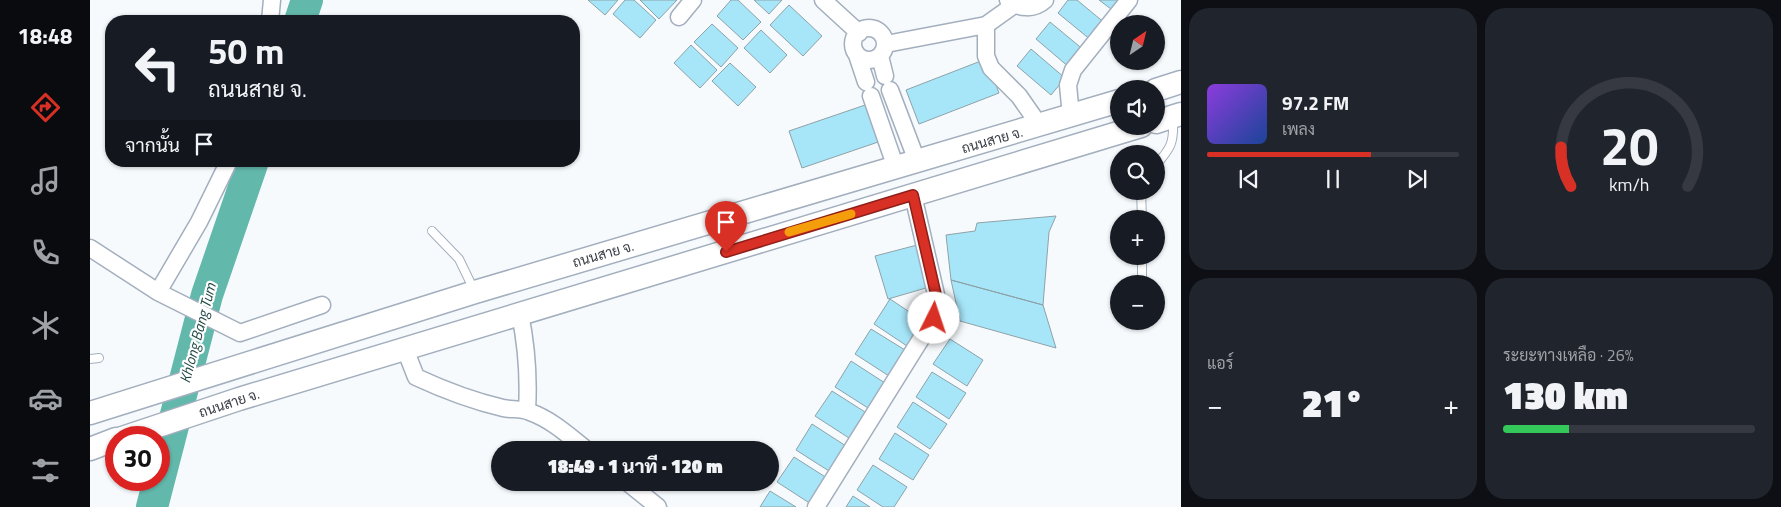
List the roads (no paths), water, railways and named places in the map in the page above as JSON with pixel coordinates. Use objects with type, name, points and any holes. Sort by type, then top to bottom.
[{"type":"main road","points":[[1165,87],[1181,82]]},
{"type":"main road","name":"ถนนสาย จ.","points":[[100,410],[474,292],[1110,104]]},
{"type":"main road","name":"ถนนสาย จ.","points":[[158,426],[239,399],[1111,135]]},
{"type":"main road","points":[[90,450],[105,444]]},
{"type":"street","points":[[271,15],[272,0]]},
{"type":"street","points":[[679,17],[693,0]]},
{"type":"street","points":[[822,0],[859,33]]},
{"type":"street","points":[[857,54],[864,59],[872,60],[883,50],[986,26],[1011,2],[1026,8],[1045,0]]},
{"type":"street","points":[[1071,116],[1068,85],[1073,70],[1129,0]]},
{"type":"street","points":[[986,26],[986,56],[991,68],[1019,96],[1040,126]]},
{"type":"street","points":[[865,29],[872,29],[884,37],[883,50],[887,83],[907,165],[869,89],[853,43],[859,33],[865,29]]},
{"type":"street","points":[[158,292],[199,222],[226,167]]},
{"type":"street","points":[[816,507],[934,318],[937,299],[913,195]]},
{"type":"street","points":[[90,248],[158,292],[240,333],[322,305]]},
{"type":"street","points":[[520,314],[527,351],[529,379],[527,410]]},
{"type":"street","points":[[405,349],[416,377],[449,392],[505,409],[527,410],[552,422],[576,441]]},
{"type":"street","points":[[638,491],[658,507]]},
{"type":"lane","points":[[1165,154],[1170,148],[1174,136],[1170,117]]},
{"type":"lane","points":[[432,231],[459,259],[474,292]]},
{"type":"lane","points":[[90,360],[99,358]]},
{"type":"waterway","name":"Khlong Bang Tum","points":[[302,15],[307,0]]},
{"type":"waterway","name":"Khlong Bang Tum","points":[[152,507],[207,295],[251,167]]}]
